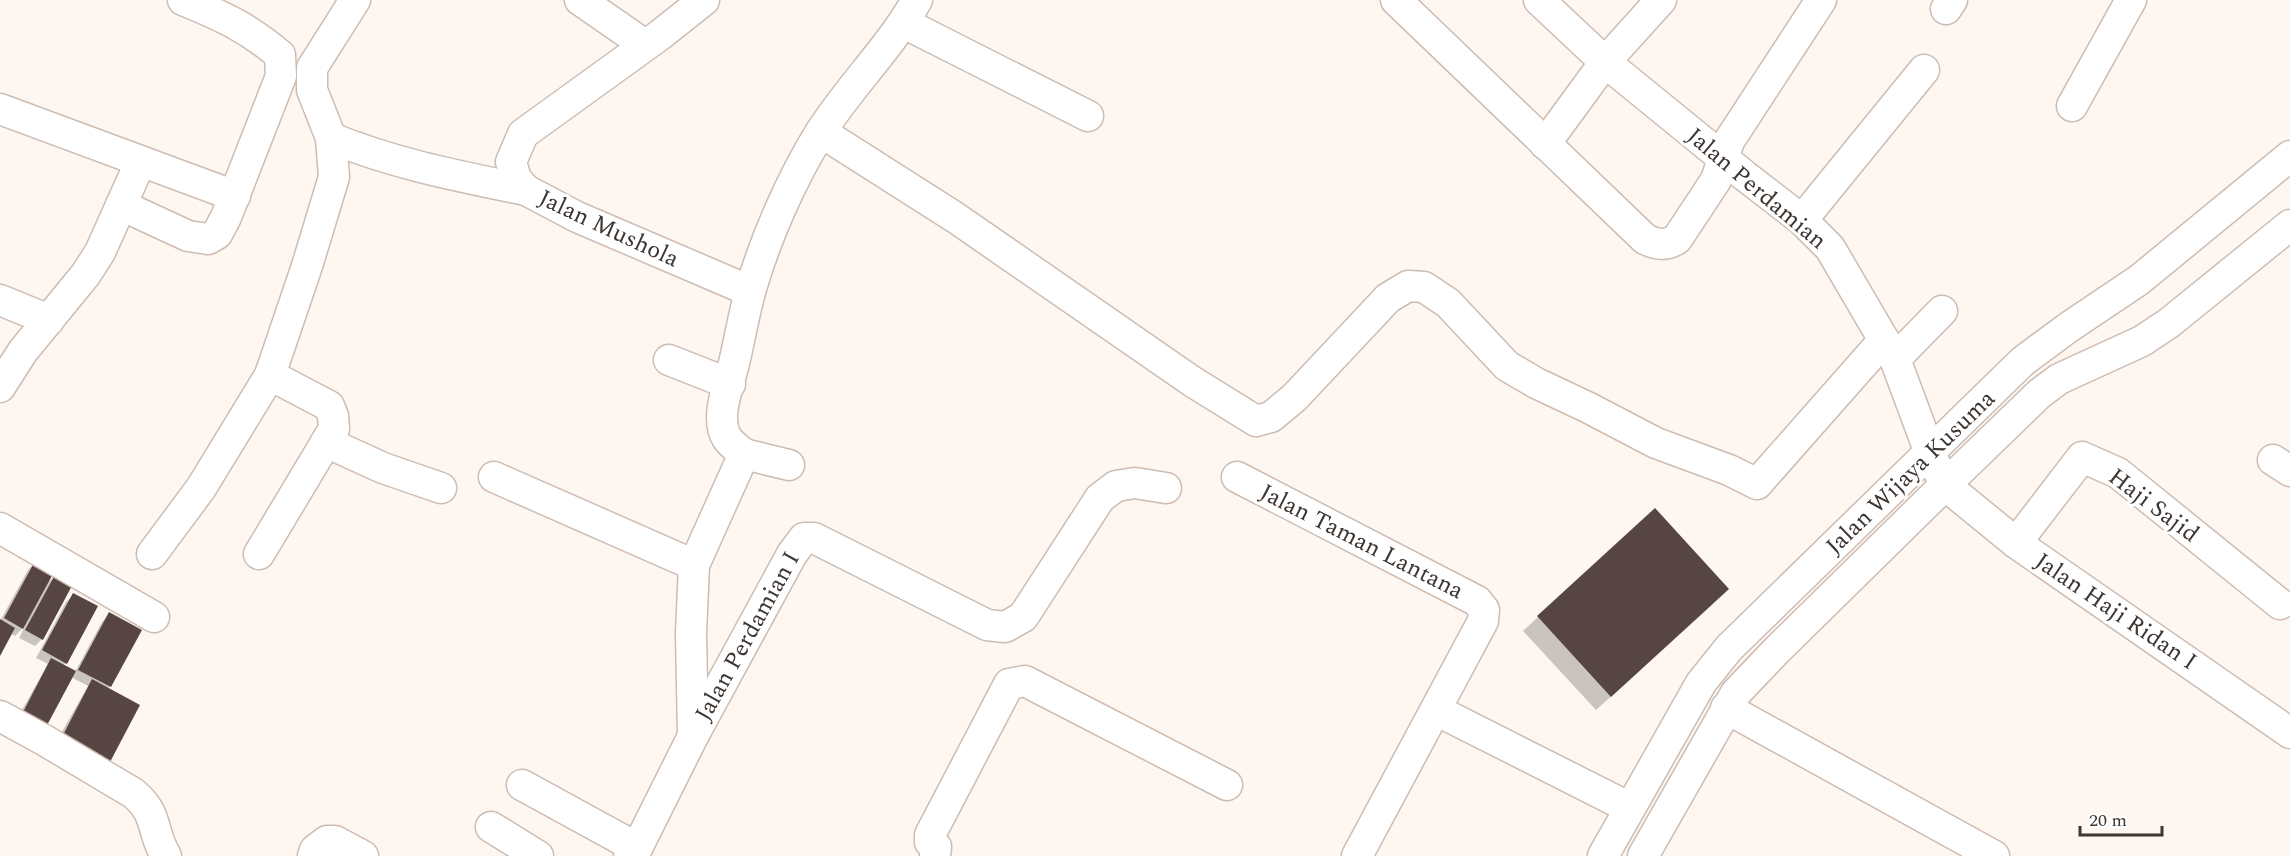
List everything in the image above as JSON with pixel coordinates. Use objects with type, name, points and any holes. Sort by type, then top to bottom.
[{"type":"street","points":[[121,205],[188,236],[208,239],[217,234],[235,196],[281,76],[280,55],[262,39],[230,19],[183,0]]},
{"type":"street","points":[[152,554],[201,488],[270,375],[334,177],[331,138],[312,90],[312,68],[355,0]]},
{"type":"street","points":[[580,0],[645,45],[705,0]]},
{"type":"street","points":[[1396,0],[1645,238],[1660,244],[1669,244],[1677,239],[1716,180],[1729,141],[1821,0]]},
{"type":"street","name":"Jalan Perdamian","points":[[1539,0],[1605,62],[1802,220],[1830,248],[1890,349],[1930,453],[1945,485]]},
{"type":"street","points":[[1545,144],[1605,62],[1661,0]]},
{"type":"street","points":[[2072,106],[2130,0]]},
{"type":"street","points":[[789,465],[744,454],[728,440],[721,424],[750,291],[763,253],[796,175],[821,132],[910,11],[1088,116]]},
{"type":"street","name":"Jalan Mushola","points":[[645,45],[523,134],[511,162],[516,179],[526,190],[577,217],[750,291]]},
{"type":"street","points":[[1802,220],[1924,70]]},
{"type":"street","points":[[0,110],[235,196]]},
{"type":"street","points":[[821,132],[956,218],[1193,382],[1256,420],[1271,417],[1294,398],[1388,298],[1408,286],[1424,287],[1448,303],[1507,366],[1517,372],[1656,443],[1729,470],[1757,484],[1890,349],[1942,311]]},
{"type":"street","points":[[331,138],[371,154],[430,171],[526,190]]},
{"type":"street","name":"Jalan Wijaya Kusuma","points":[[1603,856],[1701,683],[1729,648],[2023,362],[2047,342],[2139,280],[2290,156]]},
{"type":"street","points":[[0,387],[23,351],[95,259],[140,163]]},
{"type":"street","name":"Jalan Wijaya Kusuma","points":[[1643,856],[1726,708],[1754,673],[1945,485],[2039,394],[2059,379],[2142,341],[2169,323],[2290,225]]},
{"type":"street","points":[[0,300],[48,320]]},
{"type":"street","points":[[669,360],[730,384]]},
{"type":"street","points":[[260,554],[333,429],[333,416],[329,406],[270,375]]},
{"type":"street","points":[[326,442],[383,468],[441,488]]},
{"type":"street","points":[[693,736],[691,633],[694,565],[744,454]]},
{"type":"street","name":"Haji Sajid","points":[[2016,543],[2082,457],[2118,473],[2280,604]]},
{"type":"street","points":[[495,477],[694,565]]},
{"type":"street","name":"Jalan Taman Lantana","points":[[1237,477],[1477,601],[1484,610],[1483,621],[1436,710]]},
{"type":"street","name":"Jalan Perdamian I","points":[[633,852],[792,554],[804,538],[814,538],[987,625],[1005,627],[1023,617],[1101,498],[1116,486],[1135,483],[1166,488]]},
{"type":"street","name":"Jalan Haji Ridan I","points":[[1945,485],[2016,543],[2290,733]]},
{"type":"street","points":[[0,528],[154,617]]},
{"type":"street","points":[[938,855],[936,847],[930,842],[930,835],[1009,684],[1025,681],[1227,785]]},
{"type":"street","points":[[1726,708],[1994,856]]},
{"type":"street","points":[[1357,856],[1436,710],[1630,807]]},
{"type":"street","points":[[0,716],[145,802],[153,819],[160,847],[166,856]]},
{"type":"street","points":[[522,785],[633,852]]},
{"type":"street","points":[[491,827],[538,856]]},
{"type":"street","points":[[313,856],[315,850],[327,841],[335,842],[363,856]]},
{"type":"building","points":[[1655,508],[1729,589],[1611,697],[1537,616]]},
{"type":"building","points":[[35,561],[54,572],[23,629],[4,618]]},
{"type":"building","points":[[56,573],[74,582],[43,640],[25,630]]},
{"type":"building","points":[[73,593],[98,606],[67,664],[42,650]]},
{"type":"building","points":[[109,612],[142,630],[111,687],[78,670]]},
{"type":"building","points":[[0,619],[15,628],[0,656]]},
{"type":"building","points":[[51,658],[76,671],[45,729],[21,716]]},
{"type":"building","points":[[92,679],[140,705],[110,762],[62,737]]}]
